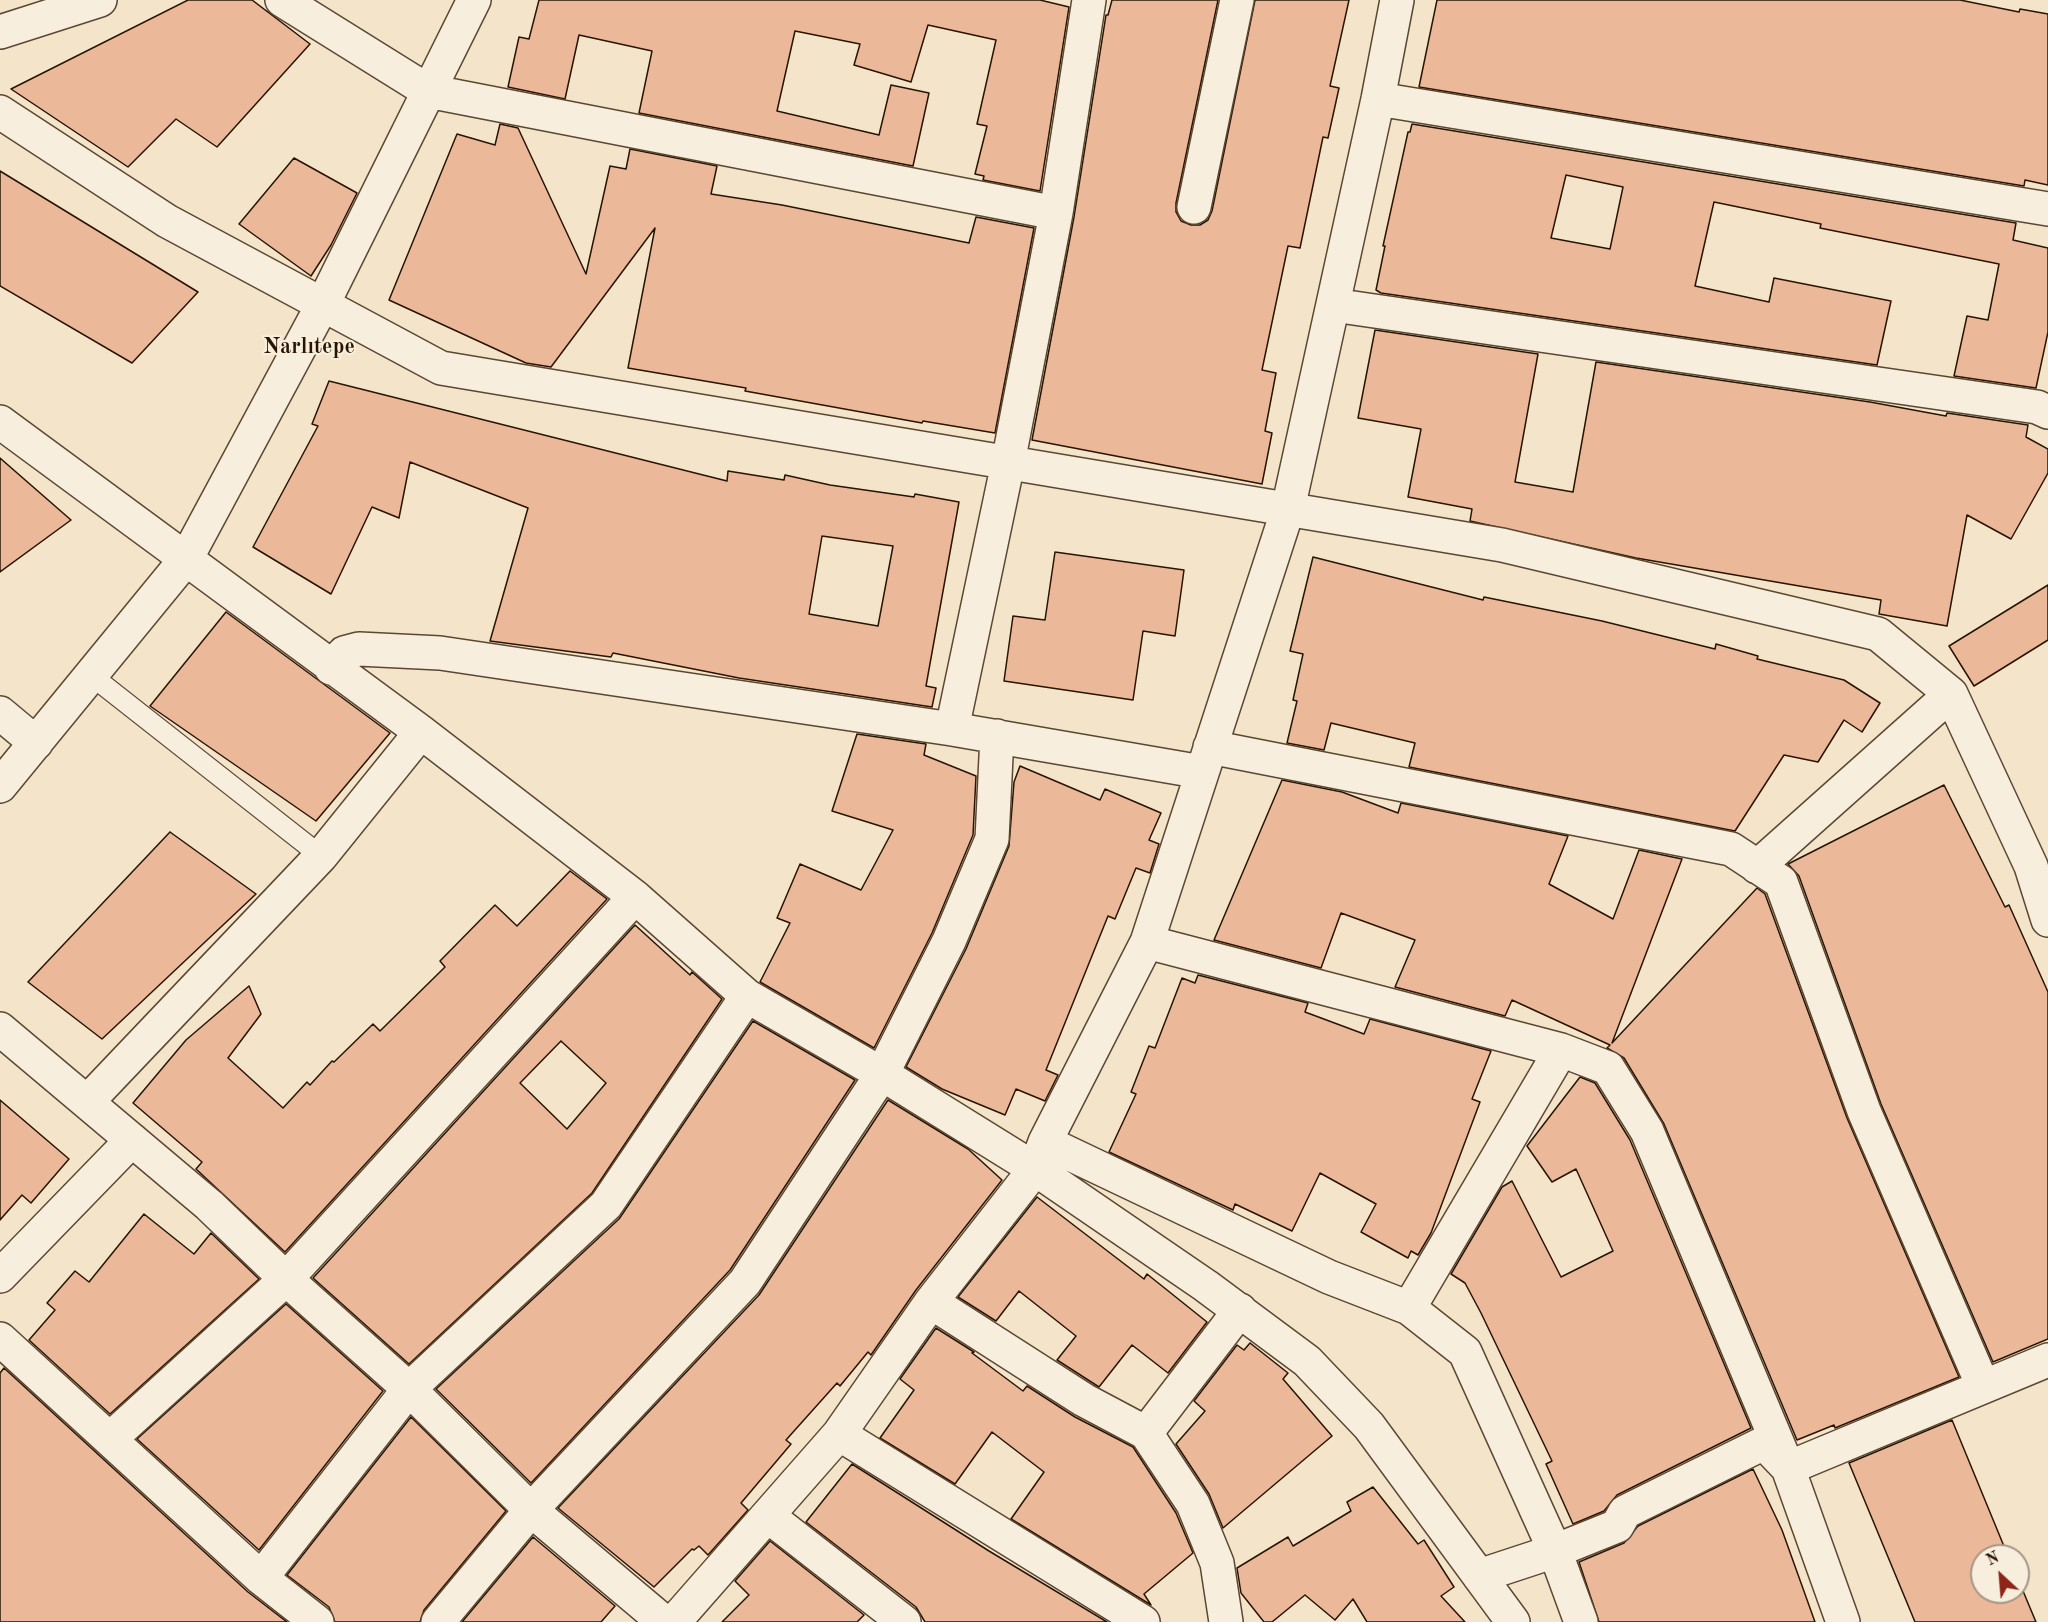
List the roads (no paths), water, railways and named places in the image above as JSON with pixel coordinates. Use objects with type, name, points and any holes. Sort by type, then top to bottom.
[{"type":"street","points":[[0,32],[100,0]]},
{"type":"street","points":[[282,0],[428,91],[1056,213]]},
{"type":"street","points":[[0,786],[186,559],[323,304],[474,0]]},
{"type":"street","points":[[952,729],[1008,463],[1056,213],[1089,0]]},
{"type":"street","points":[[1194,207],[1237,0]]},
{"type":"street","points":[[674,1622],[839,1434],[931,1302],[1040,1156],[1147,942],[1288,509],[1378,99],[1397,0]]},
{"type":"street","points":[[1378,99],[2048,209]]},
{"type":"street","points":[[0,112],[167,222],[441,368],[1502,545],[1878,634],[1951,694],[2031,866],[2046,909]]},
{"type":"street","points":[[1333,305],[2037,406],[2048,412]]},
{"type":"street","points":[[0,422],[331,668],[421,732],[635,897],[747,996],[882,1074],[1040,1156],[1329,1277],[1410,1308],[1465,1352],[1555,1551],[1581,1622]]},
{"type":"street","points":[[331,668],[344,654],[358,649],[440,653],[997,736],[1206,759],[1731,849],[1781,882],[1863,1111],[1983,1386]]},
{"type":"street","points":[[1757,867],[1951,694]]},
{"type":"street","points":[[0,713],[36,742]]},
{"type":"street","points":[[87,1102],[321,856],[421,732]]},
{"type":"street","points":[[438,1622],[531,1510],[745,1282],[882,1074],[949,941],[992,839],[997,736]]},
{"type":"street","points":[[110,1439],[286,1279],[635,897]]},
{"type":"street","points":[[1147,942],[1561,1050],[1608,1068],[1647,1131],[1788,1468],[1843,1622]]},
{"type":"street","points":[[261,1578],[410,1389],[606,1205],[747,996]]},
{"type":"street","points":[[0,1029],[209,1205],[286,1279],[410,1389],[531,1510],[664,1622]]},
{"type":"street","points":[[1410,1308],[1561,1050]]},
{"type":"street","points":[[0,1276],[132,1140]]},
{"type":"street","points":[[1040,1156],[1307,1361],[1369,1426],[1513,1622]]},
{"type":"street","points":[[931,1302],[1084,1400],[1146,1433],[1193,1504],[1217,1563],[1226,1622]]},
{"type":"street","points":[[1146,1433],[1240,1310]]},
{"type":"street","points":[[0,1339],[261,1578],[316,1622]]},
{"type":"street","points":[[1788,1468],[2048,1360]]},
{"type":"street","points":[[839,1434],[1143,1622]]},
{"type":"street","points":[[1479,1576],[1555,1551],[1617,1526],[1625,1512],[1764,1443],[1788,1468]]},
{"type":"street","points":[[768,1516],[904,1622]]},
{"type":"lane","points":[[92,676],[321,856]]},
{"type":"district","name":"Narlıtepe","points":[[309,347]]}]
